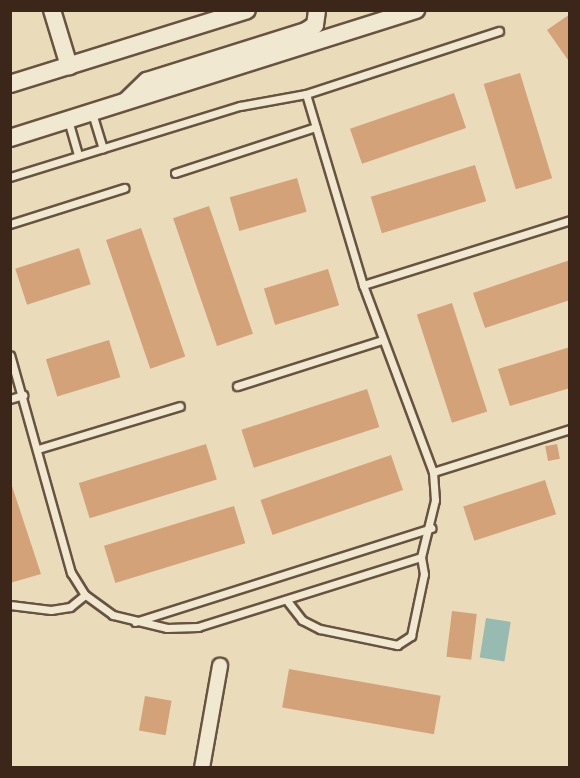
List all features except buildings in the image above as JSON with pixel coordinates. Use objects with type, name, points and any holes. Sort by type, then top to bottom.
[{"type":"street","points":[[52,10],[69,66]]},
{"type":"street","points":[[10,84],[247,10]]},
{"type":"street","points":[[124,103],[147,81],[306,32],[315,26],[317,10]]},
{"type":"street","points":[[10,138],[124,103],[388,14],[416,10]]},
{"type":"street","points":[[202,768],[220,666]]},
{"type":"lane","points":[[10,177],[240,106],[306,94],[500,32]]},
{"type":"lane","points":[[288,602],[302,620],[320,629],[397,645],[411,636],[424,574],[421,557],[430,528],[435,500],[433,472],[363,285],[306,94]]},
{"type":"lane","points":[[92,113],[102,148]]},
{"type":"lane","points":[[68,120],[78,156]]},
{"type":"lane","points":[[175,173],[316,127]]},
{"type":"lane","points":[[10,224],[124,188]]},
{"type":"lane","points":[[363,285],[570,220]]},
{"type":"lane","points":[[237,386],[382,340]]},
{"type":"lane","points":[[10,355],[71,573],[85,595],[113,615],[167,628],[198,627],[288,602],[421,557]]},
{"type":"lane","points":[[10,399],[23,395]]},
{"type":"lane","points":[[38,449],[180,406]]},
{"type":"lane","points":[[433,472],[570,429]]},
{"type":"lane","points":[[135,622],[430,528]]},
{"type":"lane","points":[[10,605],[51,610],[70,607],[85,595]]},
{"type":"water","points":[[486,618],[511,622],[504,661],[480,658]]}]
